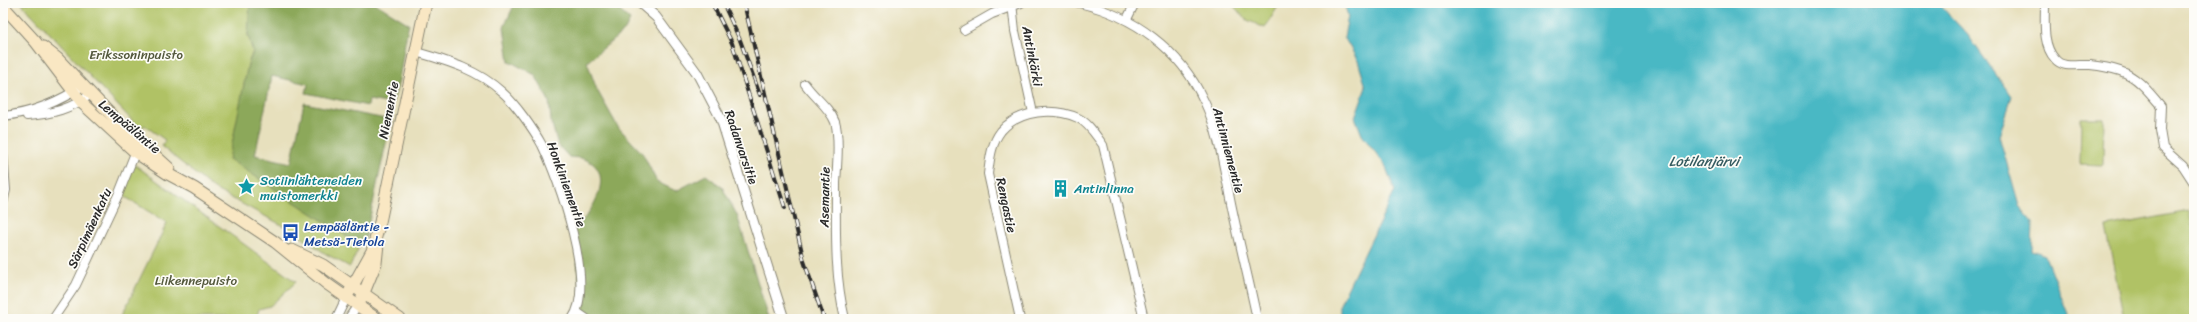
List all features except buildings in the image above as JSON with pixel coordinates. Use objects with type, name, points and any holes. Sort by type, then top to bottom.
[{"type":"main road","name":"Niementie","points":[[346,298],[372,251],[380,222],[426,3]]},
{"type":"main road","points":[[3,6],[35,41]]},
{"type":"main road","name":"Lempääläntie","points":[[35,41],[57,58],[87,89],[137,147]]},
{"type":"main road","name":"Lempääläntie","points":[[35,41],[81,102],[168,174],[194,188],[275,242],[346,298],[377,319]]},
{"type":"main road","name":"Niementie","points":[[358,305],[366,294],[376,263],[380,222]]},
{"type":"main road","name":"Lempääläntie","points":[[275,242],[324,265],[400,319]]},
{"type":"street","name":"Radanvarsitie","points":[[640,3],[656,17],[697,73],[721,120],[784,319]]},
{"type":"street","points":[[964,30],[1012,4],[1021,3]]},
{"type":"street","name":"Antinniementie","points":[[1079,3],[1103,8],[1127,19],[1145,30],[1166,47],[1190,76],[1204,101],[1215,132],[1257,319]]},
{"type":"street","points":[[1127,19],[1135,3]]},
{"type":"street","points":[[2045,3],[2045,32],[2048,46],[2055,60],[2067,65],[2089,65],[2120,71],[2143,84],[2161,106],[2160,130],[2163,148],[2183,166],[2194,183]]},
{"type":"street","name":"Antinkärki","points":[[1012,4],[1015,31],[1033,113]]},
{"type":"street","name":"Honkiniementie","points":[[416,52],[447,61],[490,81],[504,94],[542,144],[572,224],[580,282],[575,316]]},
{"type":"street","name":"Asemantie","points":[[805,84],[812,96],[829,112],[835,123],[837,142],[836,258],[840,299],[845,319]]},
{"type":"street","points":[[7,116],[42,108],[73,93],[87,89]]},
{"type":"street","points":[[7,116],[54,113],[81,102],[87,89]]},
{"type":"street","name":"Rengastie","points":[[1020,319],[988,174],[991,151],[1002,131],[1016,119],[1033,113],[1060,113],[1079,118],[1092,130],[1103,145],[1144,319]]},
{"type":"street","name":"Särpimäenkatu","points":[[53,319],[76,285],[119,193],[137,147]]},
{"type":"street","points":[[3,154],[6,190],[3,203]]},
{"type":"street","points":[[336,319],[346,298]]},
{"type":"street","points":[[348,319],[358,305]]},
{"type":"street","points":[[575,316],[587,319]]},
{"type":"green space","name":"Erikssoninpuisto","points":[[21,3],[250,3],[248,35],[253,51],[248,64],[230,159],[360,245],[350,267],[326,254],[291,230],[214,189],[162,147],[165,140],[144,125],[141,130]]},
{"type":"green space","points":[[250,3],[375,3],[409,24],[398,85],[392,104],[369,100],[368,106],[306,93],[308,84],[272,76],[255,155],[291,163],[304,103],[391,120],[364,245],[360,245],[229,159],[248,64],[253,52],[248,35]]},
{"type":"green space","points":[[515,3],[611,3],[630,20],[625,30],[587,62],[597,90],[618,127],[643,154],[657,182],[676,191],[706,175],[722,187],[737,215],[769,319],[593,319],[586,314],[581,303],[574,228],[581,222],[594,204],[601,183],[599,173],[594,165],[582,158],[569,157],[558,145],[551,121],[549,101],[535,75],[509,61],[504,27]]},
{"type":"green space","points":[[1231,3],[1280,3],[1265,28],[1245,19]]},
{"type":"green space","points":[[2081,118],[2104,118],[2103,165],[2080,164]]},
{"type":"green space","name":"Liikennepuisto","points":[[131,162],[296,282],[270,306],[259,309],[256,319],[120,319],[167,223],[119,193]]},
{"type":"green space","points":[[2189,211],[2194,234],[2194,319],[2124,319],[2106,227]]},
{"type":"water","name":"Lotilanjärvi","points":[[1344,3],[1938,3],[1967,34],[2012,97],[1999,136],[2019,206],[2033,222],[2032,251],[2045,256],[2068,314],[2067,319],[1340,319],[1340,304],[1395,191],[1385,165],[1362,135],[1355,117],[1366,87],[1358,61],[1344,37],[1348,16]]},
{"type":"railway","points":[[712,3],[732,43],[785,208]]},
{"type":"railway","points":[[723,3],[740,40],[760,95]]},
{"type":"railway","points":[[744,3],[804,261],[824,319]]},
{"type":"place","name":"Sotiinlähteneiden muistomerkki","points":[[247,187]]},
{"type":"place","name":"Antinlinna","points":[[1061,188]]},
{"type":"place","name":"Lempääläntie - Metsä-Tietola","points":[[291,233]]}]
